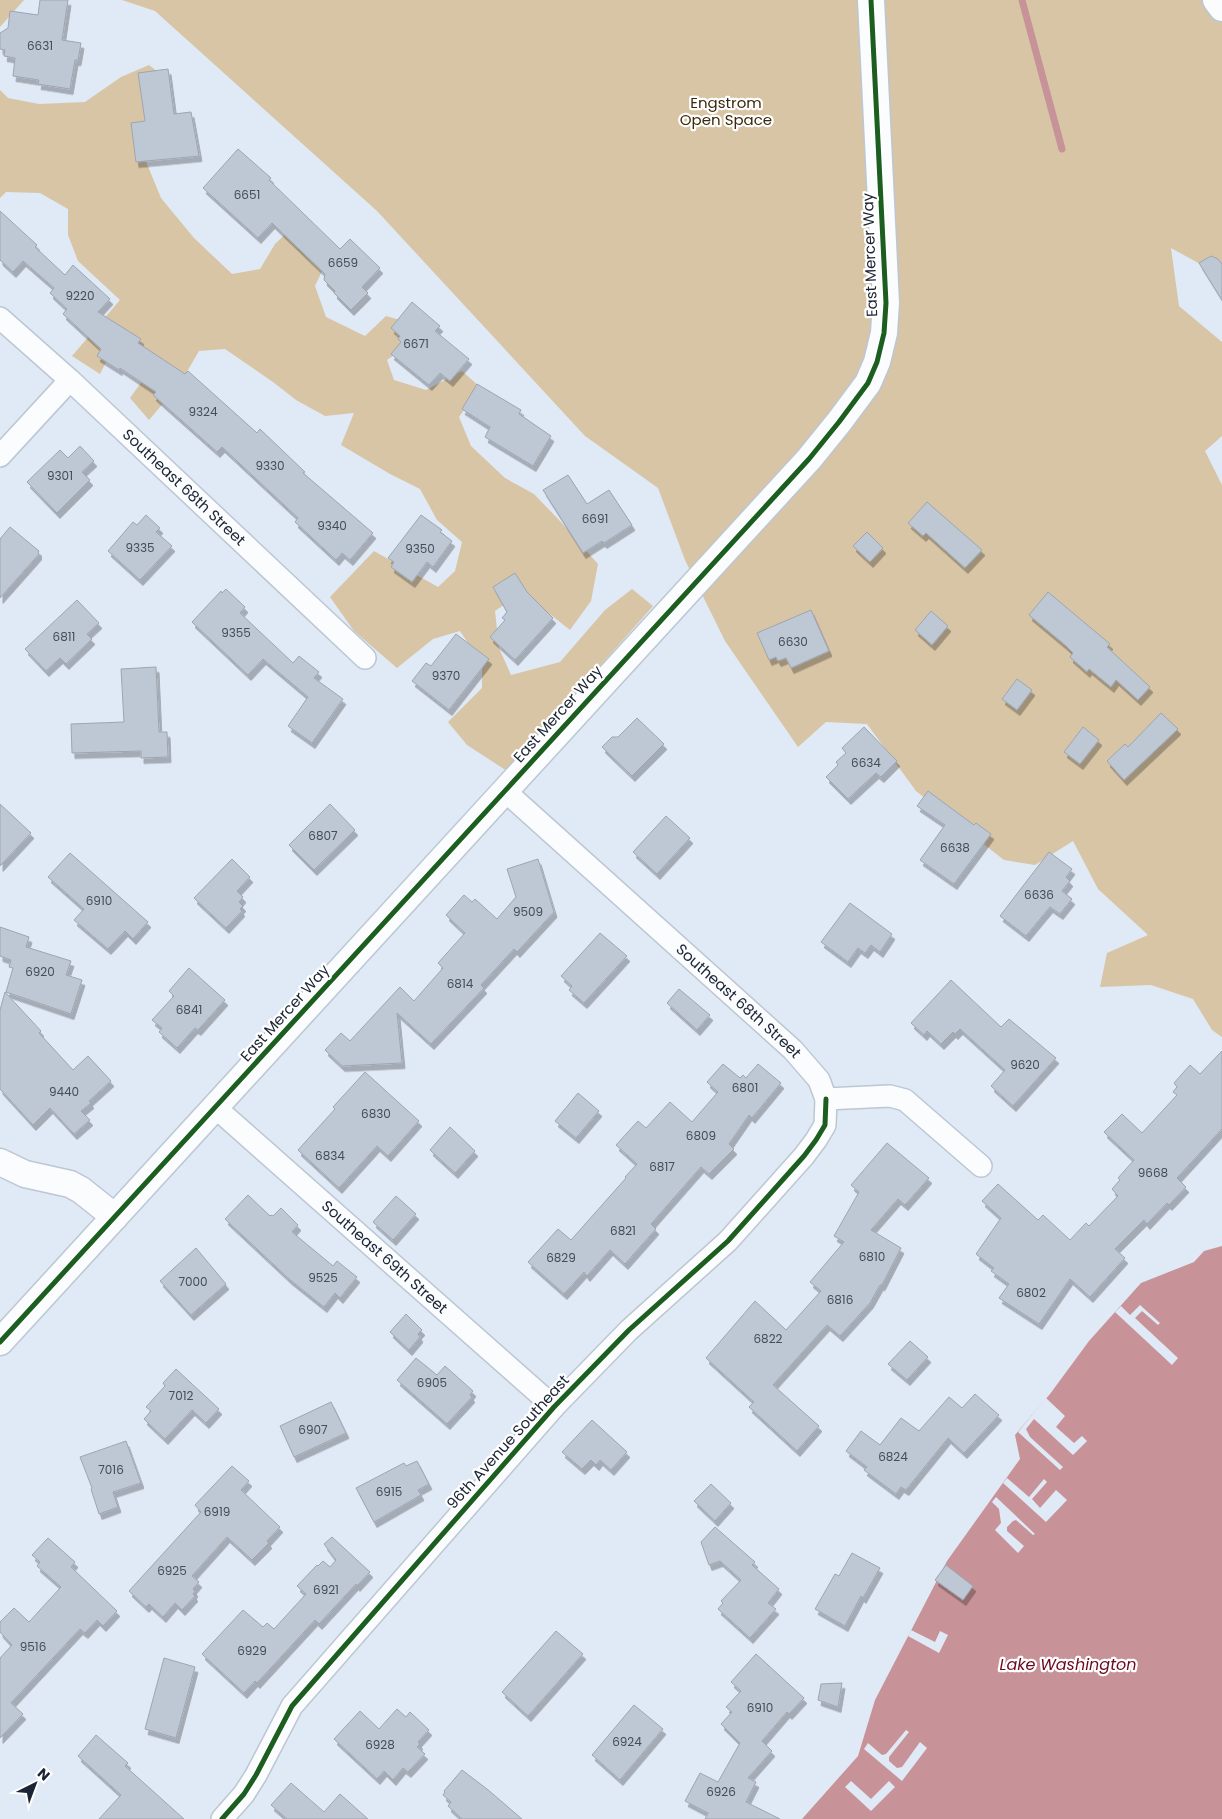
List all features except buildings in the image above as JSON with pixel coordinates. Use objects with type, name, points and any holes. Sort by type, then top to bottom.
[{"type":"street","name":"East Mercer Way","points":[[0,1342],[808,459],[868,383],[884,333],[886,303],[871,0]]},
{"type":"street","points":[[1216,0],[1222,8]]},
{"type":"street","name":"Southeast 68th Street","points":[[0,318],[70,380],[366,658]]},
{"type":"street","points":[[0,456],[70,380]]},
{"type":"street","name":"Southeast 68th Street","points":[[505,791],[793,1050],[819,1080],[826,1099]]},
{"type":"street","points":[[826,1099],[890,1096],[905,1100],[981,1166]]},
{"type":"street","name":"96th Avenue Southeast","points":[[222,1819],[244,1794],[256,1775],[292,1706],[554,1406],[629,1330],[728,1241],[804,1156],[825,1125],[826,1099]]},
{"type":"street","name":"Southeast 69th Street","points":[[216,1108],[554,1406]]},
{"type":"street","points":[[0,1162],[25,1174],[70,1184],[81,1190],[114,1217]]},
{"type":"green space","points":[[0,0],[24,0],[0,27]]},
{"type":"green space","name":"Engstrom Open Space","points":[[122,0],[1222,0],[1222,276],[1171,248],[1179,306],[1222,342],[1222,436],[1205,451],[1222,485],[1222,1037],[1212,1030],[1193,999],[1151,985],[1100,987],[1107,953],[1148,935],[1098,889],[1073,841],[1035,865],[1004,860],[916,791],[867,724],[826,722],[798,747],[725,641],[685,560],[658,488],[585,436],[377,211],[155,11]]},
{"type":"green space","points":[[149,65],[169,81],[135,135],[161,198],[194,238],[232,274],[260,269],[275,244],[298,222],[333,248],[315,286],[326,317],[365,336],[386,316],[411,323],[416,340],[387,360],[394,380],[426,390],[462,371],[480,387],[459,417],[471,446],[505,478],[534,494],[598,564],[591,601],[570,630],[522,592],[495,611],[499,648],[511,675],[560,662],[605,610],[632,589],[653,606],[507,771],[467,745],[448,722],[482,688],[482,664],[460,631],[433,639],[397,668],[354,631],[330,597],[374,551],[438,587],[455,571],[462,542],[437,520],[420,489],[341,445],[354,413],[325,416],[296,400],[225,349],[199,351],[181,382],[149,420],[130,398],[150,370],[115,344],[100,374],[72,356],[120,300],[78,261],[68,235],[68,209],[40,193],[6,192],[0,198],[0,90],[8,98],[39,104],[85,102],[121,77]]},
{"type":"water","name":"Lake Washington","points":[[1222,1246],[1222,1819],[802,1819],[858,1756],[875,1700],[947,1561],[1020,1459],[1015,1435],[1050,1394],[1089,1341],[1141,1283],[1194,1262],[1204,1251]]},
{"type":"pier","points":[[1140,1305],[1160,1323],[1158,1325],[1142,1311],[1135,1318],[1178,1358],[1172,1365],[1115,1312],[1121,1306],[1130,1315]]},
{"type":"pier","points":[[1046,1398],[1065,1416],[1056,1427],[1074,1443],[1082,1436],[1087,1441],[1073,1455],[1034,1419],[1026,1429],[1030,1437],[1063,1467],[1060,1470],[1018,1432]]},
{"type":"pier","points":[[1007,1478],[1029,1497],[1044,1479],[1047,1482],[1032,1499],[1040,1508],[1056,1490],[1067,1500],[1046,1522],[1003,1483]]},
{"type":"pier","points":[[996,1497],[1035,1534],[1033,1535],[1016,1520],[1007,1527],[1007,1531],[1024,1546],[1018,1553],[995,1530],[1001,1523],[999,1509],[992,1502]]},
{"type":"pier","points":[[911,1630],[935,1642],[940,1631],[948,1635],[939,1653],[908,1636]]},
{"type":"pier","points":[[906,1730],[909,1732],[889,1757],[889,1761],[897,1768],[902,1767],[920,1742],[927,1748],[902,1781],[864,1749],[868,1743],[882,1755],[886,1754]]},
{"type":"pier","points":[[851,1781],[871,1799],[889,1781],[895,1787],[871,1811],[845,1787]]},
{"type":"waterway","points":[[1022,0],[1062,149]]},
{"type":"cycle path","points":[[0,1342],[809,459],[868,383],[877,362],[884,333],[886,303],[871,0]]},
{"type":"cycle path","points":[[222,1819],[244,1794],[256,1775],[292,1706],[554,1407],[629,1330],[728,1241],[804,1156],[825,1125],[826,1099]]}]
